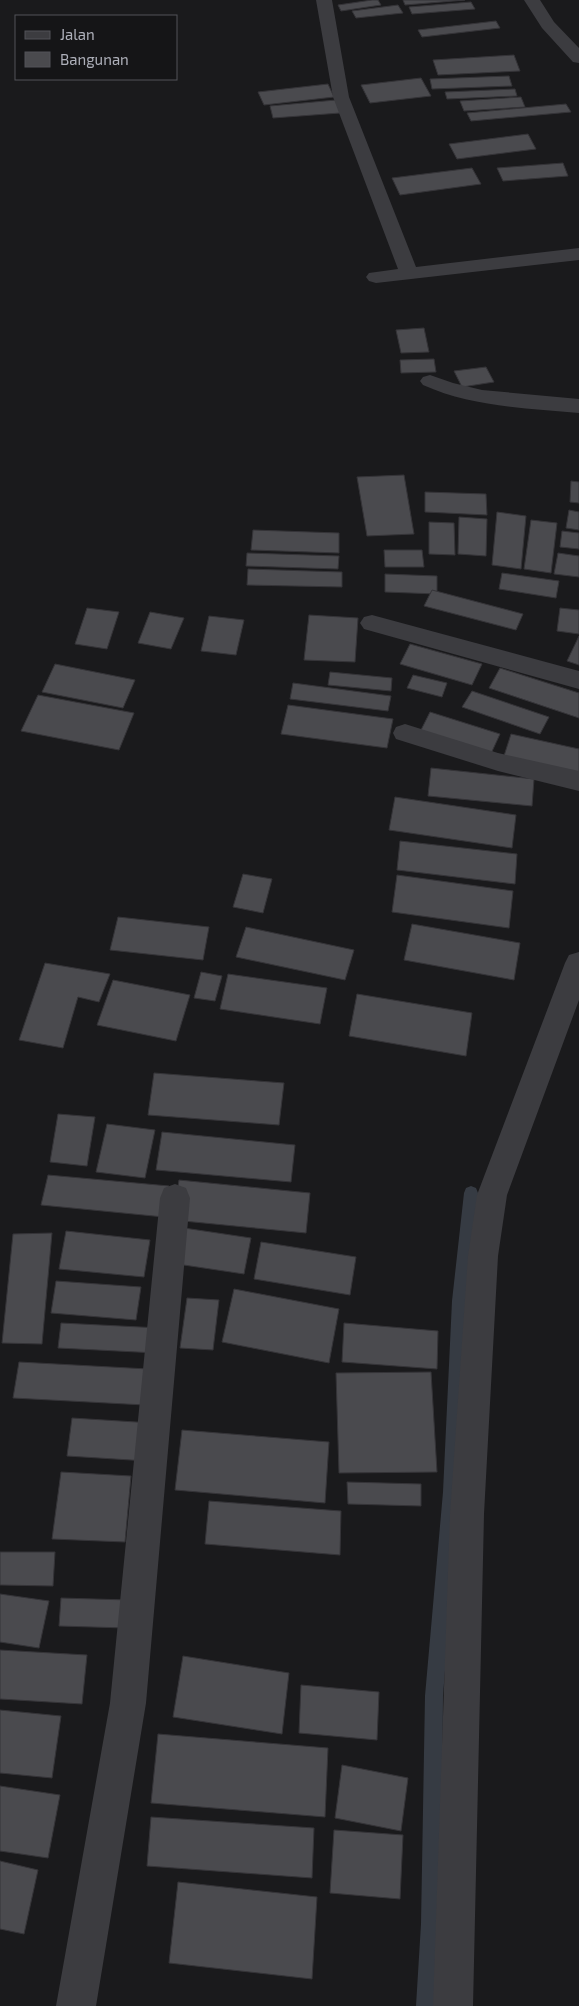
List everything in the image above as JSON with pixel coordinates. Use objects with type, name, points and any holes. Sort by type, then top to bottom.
[{"type":"street","points":[[324,0],[341,97],[409,274]]},
{"type":"street","points":[[532,0],[548,25],[579,58]]},
{"type":"street","points":[[376,277],[579,254]]},
{"type":"street","points":[[430,381],[444,388],[470,395],[579,406]]},
{"type":"street","points":[[372,623],[579,680]]},
{"type":"street","points":[[405,733],[498,762],[579,781]]},
{"type":"street","points":[[453,2006],[467,1514],[483,1256],[492,1195],[579,963]]},
{"type":"street","points":[[76,2006],[128,1703],[175,1198]]},
{"type":"building","points":[[378,0],[381,5],[341,11],[338,5]]},
{"type":"building","points":[[403,0],[465,0],[405,5]]},
{"type":"building","points":[[471,2],[475,9],[412,14],[409,7]]},
{"type":"building","points":[[398,5],[403,13],[356,18],[352,11]]},
{"type":"building","points":[[496,21],[500,28],[422,37],[418,30]]},
{"type":"building","points":[[514,55],[520,71],[438,75],[433,60]]},
{"type":"building","points":[[509,76],[512,86],[432,89],[430,79]]},
{"type":"building","points":[[421,78],[431,96],[370,103],[361,85]]},
{"type":"building","points":[[328,84],[334,97],[264,105],[258,92]]},
{"type":"building","points":[[515,89],[517,96],[447,99],[445,92]]},
{"type":"building","points":[[521,97],[525,107],[464,111],[460,101]]},
{"type":"building","points":[[336,100],[340,113],[273,118],[270,106]]},
{"type":"building","points":[[566,104],[571,112],[471,121],[467,113]]},
{"type":"building","points":[[528,134],[536,149],[457,159],[449,144]]},
{"type":"building","points":[[563,163],[568,176],[503,181],[497,168]]},
{"type":"building","points":[[472,168],[481,184],[400,195],[392,178]]},
{"type":"building","points":[[424,328],[429,352],[401,353],[396,330]]},
{"type":"building","points":[[434,359],[436,372],[401,373],[400,360]]},
{"type":"building","points":[[486,367],[494,382],[462,387],[454,371]]},
{"type":"building","points":[[404,475],[414,534],[367,536],[357,477]]},
{"type":"building","points":[[571,481],[579,482],[579,503],[570,502]]},
{"type":"building","points":[[425,492],[486,494],[487,515],[425,512]]},
{"type":"building","points":[[569,510],[579,512],[579,530],[566,528]]},
{"type":"building","points":[[497,512],[526,516],[521,569],[492,565]]},
{"type":"building","points":[[459,517],[487,519],[486,556],[458,554]]},
{"type":"building","points":[[531,520],[557,523],[551,573],[524,569]]},
{"type":"building","points":[[429,522],[454,523],[455,555],[429,554]]},
{"type":"building","points":[[253,530],[339,533],[339,553],[251,550]]},
{"type":"building","points":[[562,531],[579,533],[579,549],[560,547]]},
{"type":"building","points":[[384,550],[422,550],[424,567],[385,567]]},
{"type":"building","points":[[247,553],[339,556],[338,569],[246,566]]},
{"type":"building","points":[[558,553],[579,556],[579,577],[554,574]]},
{"type":"building","points":[[248,569],[342,572],[342,587],[247,585]]},
{"type":"building","points":[[502,573],[559,581],[556,598],[499,589]]},
{"type":"building","points":[[385,574],[437,576],[437,594],[385,592]]},
{"type":"building","points":[[432,590],[523,614],[516,630],[424,606]]},
{"type":"building","points":[[87,608],[119,612],[107,649],[75,644]]},
{"type":"building","points":[[560,608],[579,610],[579,634],[557,631]]},
{"type":"building","points":[[150,612],[184,618],[171,649],[138,643]]},
{"type":"building","points":[[309,615],[358,618],[355,662],[304,660]]},
{"type":"building","points":[[209,616],[244,620],[236,655],[201,651]]},
{"type":"building","points":[[579,636],[579,665],[567,661]]},
{"type":"building","points":[[410,644],[482,664],[472,685],[400,664]]},
{"type":"building","points":[[55,664],[135,680],[123,708],[42,692]]},
{"type":"building","points":[[500,668],[579,693],[579,718],[489,688]]},
{"type":"building","points":[[330,672],[392,678],[391,691],[328,685]]},
{"type":"building","points":[[413,675],[447,683],[442,697],[407,688]]},
{"type":"building","points":[[293,683],[391,696],[388,711],[290,699]]},
{"type":"building","points":[[472,691],[549,717],[540,734],[462,707]]},
{"type":"building","points":[[38,695],[134,713],[119,750],[21,731]]},
{"type":"building","points":[[288,705],[393,719],[387,748],[281,734]]},
{"type":"building","points":[[430,712],[500,734],[489,758],[418,736]]},
{"type":"building","points":[[511,734],[579,749],[579,776],[503,759]]},
{"type":"building","points":[[431,768],[534,779],[532,806],[428,796]]},
{"type":"building","points":[[395,797],[516,815],[512,848],[389,830]]},
{"type":"building","points":[[400,841],[517,854],[515,884],[397,870]]},
{"type":"building","points":[[243,874],[272,879],[263,913],[233,907]]},
{"type":"building","points":[[397,875],[513,891],[509,928],[392,912]]},
{"type":"building","points":[[118,917],[209,927],[203,960],[110,950]]},
{"type":"building","points":[[412,924],[520,943],[514,980],[404,960]]},
{"type":"building","points":[[246,927],[354,950],[345,980],[236,957]]},
{"type":"building","points":[[45,963],[110,974],[99,1002],[78,997],[63,1048],[19,1040]]},
{"type":"building","points":[[201,972],[222,976],[215,1001],[194,998]]},
{"type":"building","points":[[228,974],[327,988],[320,1024],[220,1009]]},
{"type":"building","points":[[113,980],[190,995],[176,1041],[97,1025]]},
{"type":"building","points":[[357,994],[472,1013],[466,1056],[349,1036]]},
{"type":"building","points":[[154,1073],[284,1083],[279,1125],[148,1115]]},
{"type":"building","points":[[58,1114],[95,1117],[87,1166],[50,1162]]},
{"type":"building","points":[[107,1124],[155,1130],[145,1178],[96,1172]]},
{"type":"building","points":[[162,1132],[295,1145],[291,1182],[156,1170]]},
{"type":"building","points":[[48,1175],[169,1186],[164,1217],[41,1205]]},
{"type":"building","points":[[179,1180],[310,1193],[306,1233],[173,1220]]},
{"type":"building","points":[[184,1228],[251,1238],[244,1274],[177,1264]]},
{"type":"building","points":[[66,1231],[150,1240],[144,1277],[59,1269]]},
{"type":"building","points":[[52,1233],[42,1344],[2,1343],[13,1234]]},
{"type":"building","points":[[261,1242],[356,1257],[350,1295],[254,1279]]},
{"type":"building","points":[[56,1281],[141,1287],[136,1320],[51,1313]]},
{"type":"building","points":[[234,1289],[339,1309],[329,1363],[222,1342]]},
{"type":"building","points":[[187,1298],[219,1300],[213,1350],[180,1348]]},
{"type":"building","points":[[61,1323],[160,1328],[157,1353],[58,1348]]},
{"type":"building","points":[[344,1323],[438,1331],[437,1369],[342,1362]]},
{"type":"building","points":[[19,1362],[148,1369],[145,1405],[13,1398]]},
{"type":"building","points":[[431,1372],[437,1472],[339,1473],[336,1373]]},
{"type":"building","points":[[72,1418],[152,1423],[147,1461],[67,1456]]},
{"type":"building","points":[[182,1430],[329,1442],[325,1503],[175,1490]]},
{"type":"building","points":[[61,1472],[131,1476],[125,1542],[52,1539]]},
{"type":"building","points":[[347,1482],[421,1484],[421,1506],[348,1504]]},
{"type":"building","points":[[209,1501],[341,1511],[340,1555],[205,1544]]},
{"type":"building","points":[[0,1552],[55,1552],[53,1586],[0,1585]]},
{"type":"building","points":[[0,1594],[49,1601],[39,1648],[0,1642]]},
{"type":"building","points":[[61,1598],[128,1600],[126,1628],[59,1626]]},
{"type":"building","points":[[0,1650],[87,1655],[82,1704],[0,1699]]},
{"type":"building","points":[[183,1656],[289,1673],[282,1734],[173,1717]]},
{"type":"building","points":[[301,1685],[379,1692],[377,1740],[299,1733]]},
{"type":"building","points":[[0,1710],[61,1716],[52,1778],[0,1773]]},
{"type":"building","points":[[158,1734],[328,1748],[325,1817],[151,1803]]},
{"type":"building","points":[[342,1765],[408,1778],[401,1831],[335,1818]]},
{"type":"building","points":[[0,1786],[60,1795],[48,1858],[0,1851]]},
{"type":"building","points":[[151,1817],[314,1828],[312,1878],[147,1866]]},
{"type":"building","points":[[334,1830],[403,1835],[400,1899],[330,1893]]},
{"type":"building","points":[[0,1861],[38,1870],[24,1934],[0,1929]]},
{"type":"building","points":[[178,1882],[317,1897],[312,1979],[169,1963]]},
{"type":"waterway","points":[[426,2006],[431,1924],[434,1696],[451,1492],[460,1301],[471,1193]]}]
